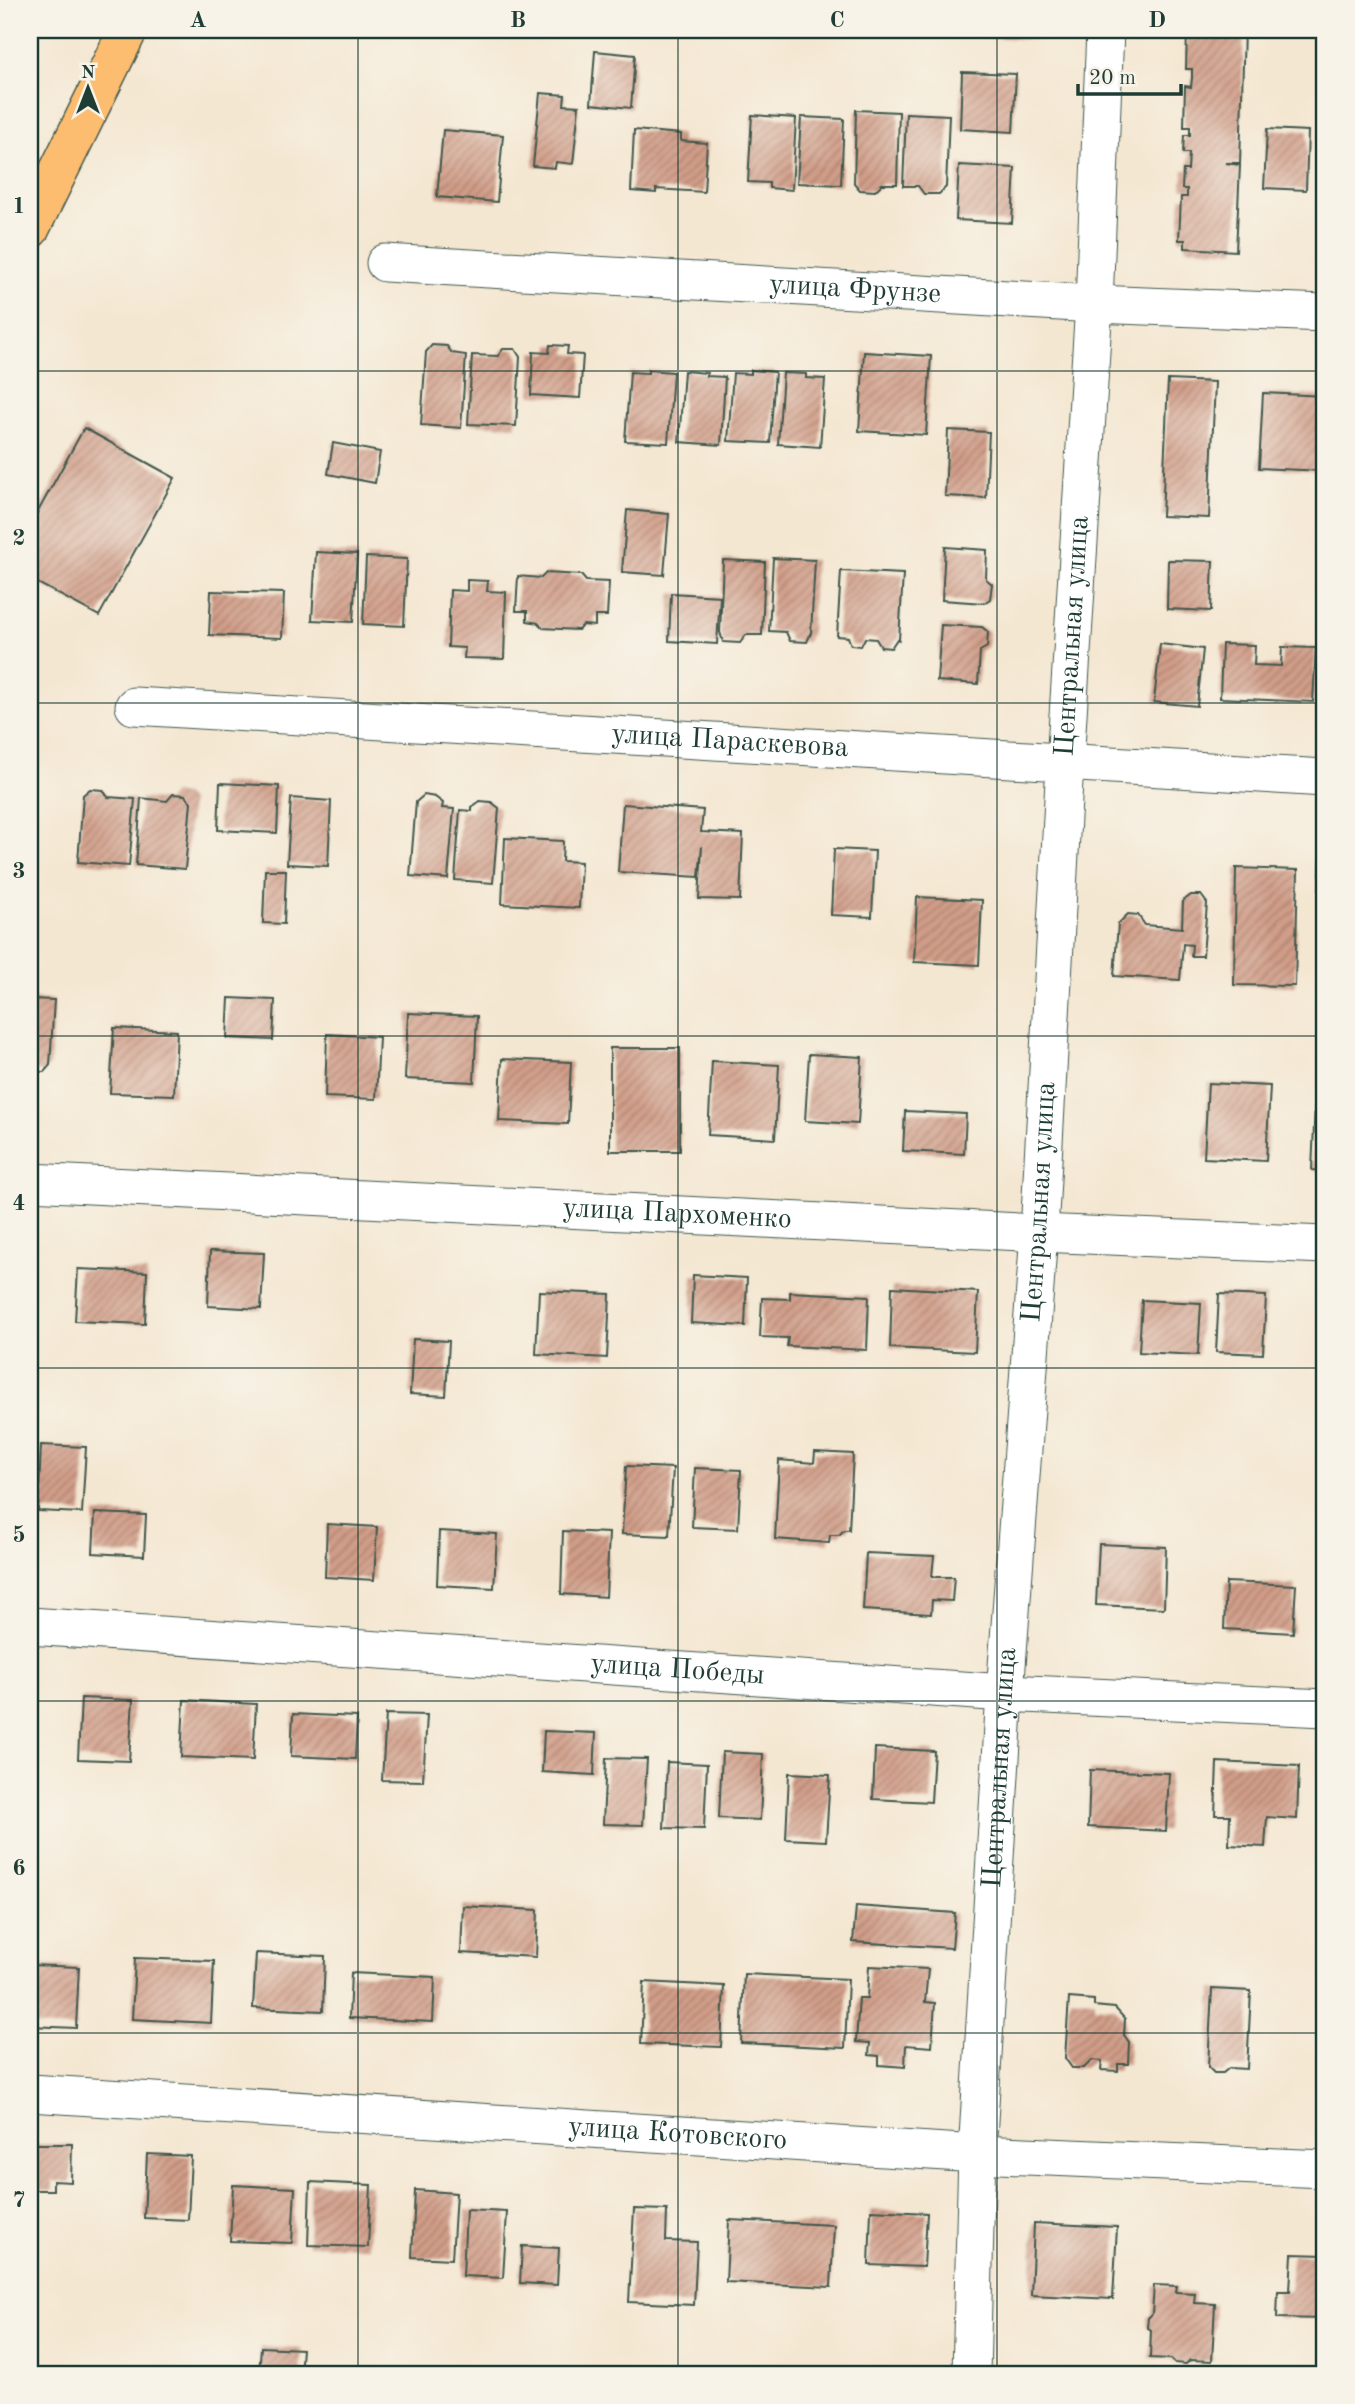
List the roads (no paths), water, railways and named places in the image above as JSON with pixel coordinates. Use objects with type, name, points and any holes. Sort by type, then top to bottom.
[{"type":"highway","points":[[30,173],[102,30]]},
{"type":"highway","points":[[30,229],[128,30]]},
{"type":"street","name":"Центральная улица","points":[[971,2374],[977,2154],[1004,1693],[1039,1233],[1094,304],[1105,30]]},
{"type":"street","name":"улица Фрунзе","points":[[385,263],[1094,304],[1325,313]]},
{"type":"street","name":"улица Параскевова","points":[[134,706],[1325,778]]},
{"type":"street","name":"улица Пархоменко","points":[[30,1182],[1325,1245]]},
{"type":"street","name":"улица Победы","points":[[30,1626],[1004,1693],[1325,1708]]},
{"type":"street","name":"улица Котовского","points":[[30,2093],[977,2154],[1325,2169]]}]
